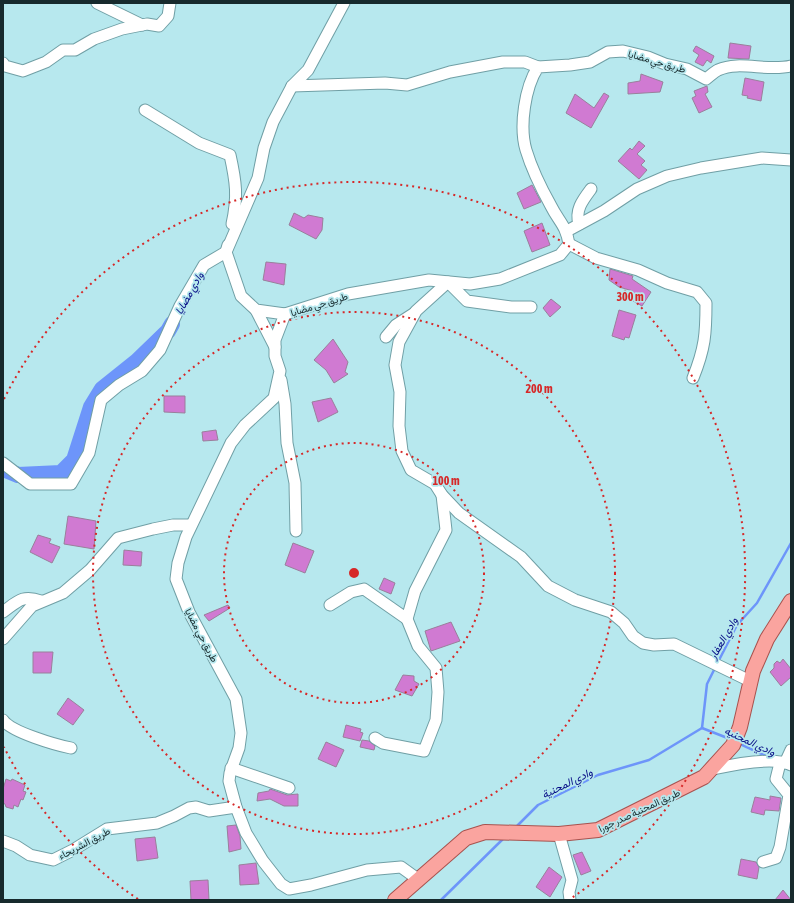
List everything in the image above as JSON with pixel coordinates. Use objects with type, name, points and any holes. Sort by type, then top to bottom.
[{"type":"main road","name":"طريق المحنية صدر جورا","points":[[395,900],[466,838],[485,832],[559,834],[598,830],[704,777],[733,745],[740,727],[750,680],[767,639],[791,601]]},
{"type":"street","points":[[97,3],[143,25]]},
{"type":"street","points":[[3,62],[4,66],[23,71],[46,62],[63,50],[75,50],[94,39],[122,29],[143,25],[159,26],[168,16],[170,3]]},
{"type":"street","points":[[3,463],[30,484],[71,484],[89,453],[101,400],[119,385],[142,371],[160,350],[180,306],[204,265],[226,252],[258,178],[264,148],[273,122],[292,86],[308,70],[344,3]]},
{"type":"street","name":"طريق حي مضايا","points":[[538,66],[570,65],[590,62],[608,52],[623,51],[687,69],[706,79],[718,70],[736,65],[779,69],[791,66]]},
{"type":"street","points":[[292,86],[385,83],[407,85],[450,72],[503,62],[525,62],[538,66],[531,77],[526,98],[524,122],[526,148],[536,177],[552,209],[567,231],[569,244],[596,258],[638,270],[679,288],[697,292],[706,303],[706,338],[701,360],[693,378]]},
{"type":"street","points":[[145,110],[199,143],[230,155],[237,184],[236,208],[226,252],[241,296],[256,310],[275,347]]},
{"type":"street","points":[[567,231],[604,211],[637,189],[667,176],[701,168],[762,158],[791,160]]},
{"type":"street","points":[[579,224],[577,216],[580,204],[591,189]]},
{"type":"street","name":"طريق حي مضايا","points":[[419,880],[402,867],[367,870],[311,885],[289,889],[281,884],[263,861],[246,833],[236,807],[229,781],[239,748],[241,733],[236,699],[189,612],[176,579],[178,563],[191,525],[231,443],[245,425],[274,398],[280,371],[275,340],[285,314],[348,294],[429,280],[470,284],[500,279],[560,255],[569,244]]},
{"type":"street","points":[[386,337],[396,326],[416,311],[448,282],[467,301],[511,307],[531,307]]},
{"type":"street","points":[[256,310],[285,314]]},
{"type":"street","points":[[416,311],[399,342],[395,365],[400,392],[399,426],[402,451],[411,470],[435,484],[442,495],[459,513],[521,557],[548,586],[576,600],[611,612],[624,623],[633,636],[643,643],[654,645],[674,644],[750,680]]},
{"type":"street","points":[[280,371],[285,404],[287,443],[295,483],[296,531]]},
{"type":"street","points":[[407,619],[415,592],[446,530],[442,495]]},
{"type":"street","points":[[3,639],[32,606],[63,593],[90,570],[118,538],[173,525],[191,525]]},
{"type":"street","points":[[330,605],[351,592],[364,589],[407,619],[418,646],[436,668],[438,692],[436,720],[424,751],[383,742],[375,738]]},
{"type":"street","points":[[3,612],[15,602],[22,599],[33,598],[41,601]]},
{"type":"street","points":[[3,627],[20,619]]},
{"type":"street","points":[[3,720],[6,724],[55,745],[71,748]]},
{"type":"street","points":[[763,862],[776,858],[781,839],[789,795],[776,779],[791,750]]},
{"type":"street","points":[[717,764],[748,762],[785,763]]},
{"type":"street","points":[[232,768],[289,788]]},
{"type":"street","name":"طريق الشريحاء","points":[[3,841],[16,846],[30,855],[53,860],[73,850],[107,828],[157,823],[189,808],[196,807],[210,811],[236,807]]},
{"type":"street","points":[[559,834],[572,880],[569,892],[570,900]]},
{"type":"building","points":[[730,43],[751,46],[749,59],[728,58]]},
{"type":"building","points":[[696,46],[714,56],[711,63],[707,60],[703,66],[695,62],[699,55],[693,51]]},
{"type":"building","points":[[641,74],[663,82],[660,92],[628,94],[628,83],[640,81]]},
{"type":"building","points":[[745,78],[764,82],[761,101],[747,98],[748,96],[742,95]]},
{"type":"building","points":[[707,86],[708,92],[705,94],[712,107],[699,113],[692,98],[696,96],[694,91]]},
{"type":"building","points":[[604,93],[609,96],[591,128],[566,113],[575,94],[594,108]]},
{"type":"building","points":[[639,141],[645,146],[637,154],[645,161],[641,165],[647,170],[639,179],[618,161],[630,148],[632,150]]},
{"type":"building","points":[[532,185],[541,202],[524,209],[517,193]]},
{"type":"building","points":[[294,213],[304,218],[308,215],[323,218],[322,230],[316,239],[289,225]]},
{"type":"building","points":[[542,223],[550,245],[532,252],[524,231]]},
{"type":"building","points":[[266,262],[286,264],[284,285],[263,280]]},
{"type":"building","points":[[610,269],[633,276],[632,279],[651,292],[642,306],[628,298],[633,291],[619,287],[609,280]]},
{"type":"building","points":[[551,299],[561,307],[550,317],[543,308]]},
{"type":"building","points":[[619,310],[636,315],[629,338],[625,337],[624,340],[612,336]]},
{"type":"building","points":[[333,339],[348,362],[345,372],[348,374],[334,383],[326,370],[314,360]]},
{"type":"building","points":[[164,396],[185,396],[185,413],[164,412]]},
{"type":"building","points":[[331,398],[338,412],[318,422],[312,402]]},
{"type":"building","points":[[216,430],[218,440],[203,441],[202,432]]},
{"type":"building","points":[[68,516],[96,521],[94,549],[64,544]]},
{"type":"building","points":[[38,535],[51,539],[49,543],[60,547],[52,563],[30,552]]},
{"type":"building","points":[[293,543],[314,551],[305,573],[285,565]]},
{"type":"building","points":[[124,550],[142,552],[141,566],[123,565]]},
{"type":"building","points":[[384,578],[395,583],[391,594],[379,589]]},
{"type":"building","points":[[228,605],[230,608],[209,621],[204,615]]},
{"type":"building","points":[[451,622],[460,641],[431,651],[425,631]]},
{"type":"building","points":[[33,652],[53,652],[51,673],[33,673]]},
{"type":"building","points":[[783,659],[791,669],[791,677],[781,686],[770,672],[774,668],[774,664],[777,661],[780,663]]},
{"type":"building","points":[[403,675],[414,676],[414,681],[419,684],[412,696],[395,690]]},
{"type":"building","points":[[68,698],[84,710],[73,725],[57,714]]},
{"type":"building","points":[[346,725],[361,729],[360,732],[363,733],[360,741],[343,737]]},
{"type":"building","points":[[362,740],[369,741],[375,746],[374,750],[360,747]]},
{"type":"building","points":[[326,742],[344,750],[336,767],[318,759]]},
{"type":"building","points":[[6,779],[11,781],[12,779],[25,785],[23,791],[26,792],[23,800],[21,799],[18,807],[14,805],[13,809],[6,807],[3,803],[3,789]]},
{"type":"building","points":[[270,789],[287,795],[298,794],[298,806],[284,806],[270,799],[257,801],[258,793],[269,791]]},
{"type":"building","points":[[770,796],[781,798],[779,811],[765,810],[764,815],[751,812],[755,797],[770,800]]},
{"type":"building","points":[[236,825],[240,836],[241,849],[229,852],[227,826]]},
{"type":"building","points":[[155,837],[158,858],[137,861],[135,839]]},
{"type":"building","points":[[582,852],[591,871],[581,875],[573,855]]},
{"type":"building","points":[[741,859],[756,862],[759,867],[757,879],[738,875]]},
{"type":"building","points":[[256,863],[259,884],[240,885],[239,865]]},
{"type":"building","points":[[549,867],[562,877],[550,897],[536,887]]},
{"type":"building","points":[[208,880],[209,900],[191,900],[190,881]]},
{"type":"building","points":[[783,890],[791,900],[775,900]]},
{"type":"waterway","name":"وادي مضايا","points":[[6,470],[18,475],[61,473],[74,460],[91,407],[102,389],[137,361],[168,331],[172,324]]},
{"type":"waterway","name":"وادي العفار","points":[[718,662],[737,625],[757,603],[791,543]]},
{"type":"waterway","name":"وادي العفار","points":[[702,728],[707,684],[715,668]]},
{"type":"waterway","name":"وادي المحنيه","points":[[702,728],[730,739]]},
{"type":"waterway","name":"وادي المحنية","points":[[516,827],[538,805],[598,775],[649,760],[702,728]]},
{"type":"waterway","name":"وادي المحنيه","points":[[738,743],[768,757]]},
{"type":"waterway","name":"وادي المحنية","points":[[441,900],[505,837]]}]
